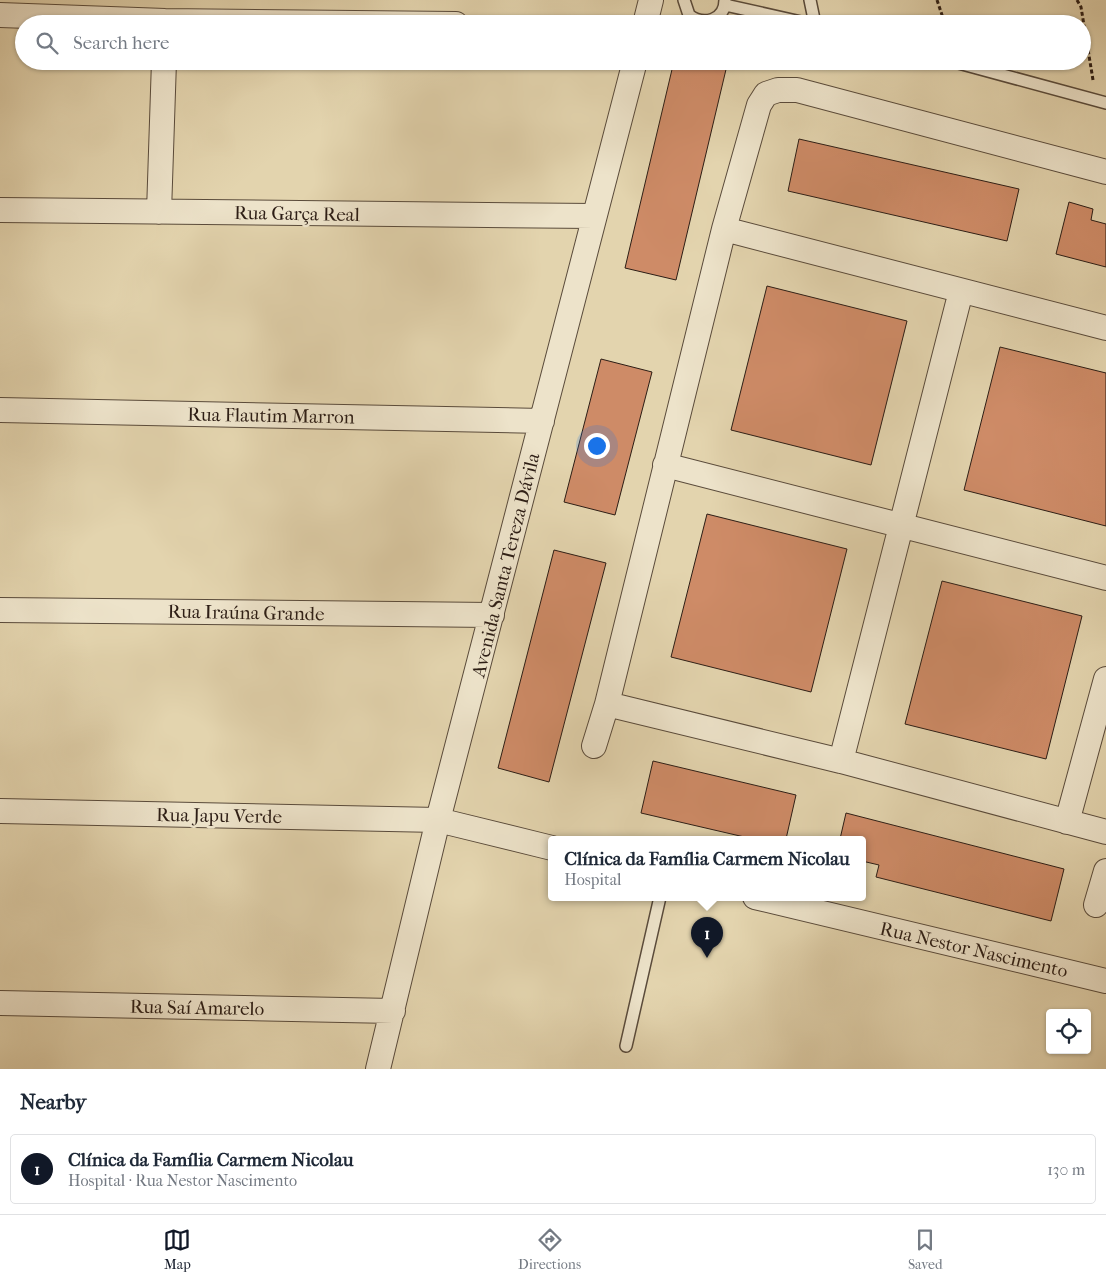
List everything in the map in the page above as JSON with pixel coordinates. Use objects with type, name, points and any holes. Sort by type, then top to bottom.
[{"type":"street","points":[[647,15],[651,0]]},
{"type":"street","points":[[0,15],[165,15]]},
{"type":"street","points":[[159,212],[164,70]]},
{"type":"street","name":"Avenida Santa Tereza Dávila","points":[[378,1069],[438,820],[634,70]]},
{"type":"street","points":[[594,746],[640,578],[665,465],[724,229],[759,105],[766,94],[778,90],[796,90],[1106,172]]},
{"type":"street","name":"Rua Garça Real","points":[[0,210],[594,216]]},
{"type":"street","points":[[724,229],[1106,328]]},
{"type":"street","points":[[841,761],[961,291]]},
{"type":"street","name":"Rua Flautim Marron","points":[[0,410],[542,421]]},
{"type":"street","points":[[665,465],[1106,578]]},
{"type":"street","name":"Rua Iraúna Grande","points":[[0,610],[492,615]]},
{"type":"street","points":[[1067,822],[1106,679]]},
{"type":"street","points":[[607,704],[841,761],[1106,832]]},
{"type":"street","name":"Rua Japu Verde","points":[[0,811],[438,820]]},
{"type":"street","points":[[438,820],[548,847]]},
{"type":"street","points":[[1096,905],[1106,871]]},
{"type":"street","name":"Rua Nestor Nascimento","points":[[772,901],[1106,981]]},
{"type":"street","name":"Rua Saí Amarelo","points":[[0,1003],[393,1011]]},
{"type":"lane","points":[[684,0],[689,15]]},
{"type":"lane","points":[[810,0],[814,15]]},
{"type":"lane","points":[[718,15],[725,2],[775,15]]},
{"type":"lane","points":[[984,70],[1101,102]]},
{"type":"lane","points":[[626,1046],[659,901]]},
{"type":"path","points":[[937,0],[942,15]]},
{"type":"path","points":[[1077,0],[1083,15]]},
{"type":"path","points":[[1091,54],[1101,102]]},
{"type":"building","points":[[672,70],[726,70],[676,280],[625,268]]},
{"type":"building","points":[[799,139],[1019,189],[1007,241],[788,191]]},
{"type":"building","points":[[1069,202],[1093,209],[1091,220],[1106,224],[1106,267],[1056,254]]},
{"type":"building","points":[[767,286],[907,321],[871,465],[731,430]]},
{"type":"building","points":[[1000,347],[1106,373],[1106,526],[964,490]]},
{"type":"building","points":[[601,359],[652,372],[615,515],[564,502]]},
{"type":"building","points":[[707,514],[847,549],[811,692],[671,657]]},
{"type":"building","points":[[554,550],[606,563],[549,782],[498,768]]},
{"type":"building","points":[[942,581],[1082,616],[1046,759],[905,724]]},
{"type":"building","points":[[653,761],[796,795],[787,836],[740,836],[641,813]]},
{"type":"building","points":[[846,813],[1064,869],[1051,921],[876,877],[879,865],[866,862],[866,836],[841,836]]},
{"type":"place","name":"Clínica da Família Carmem Nicolau","points":[[707,958]]}]
